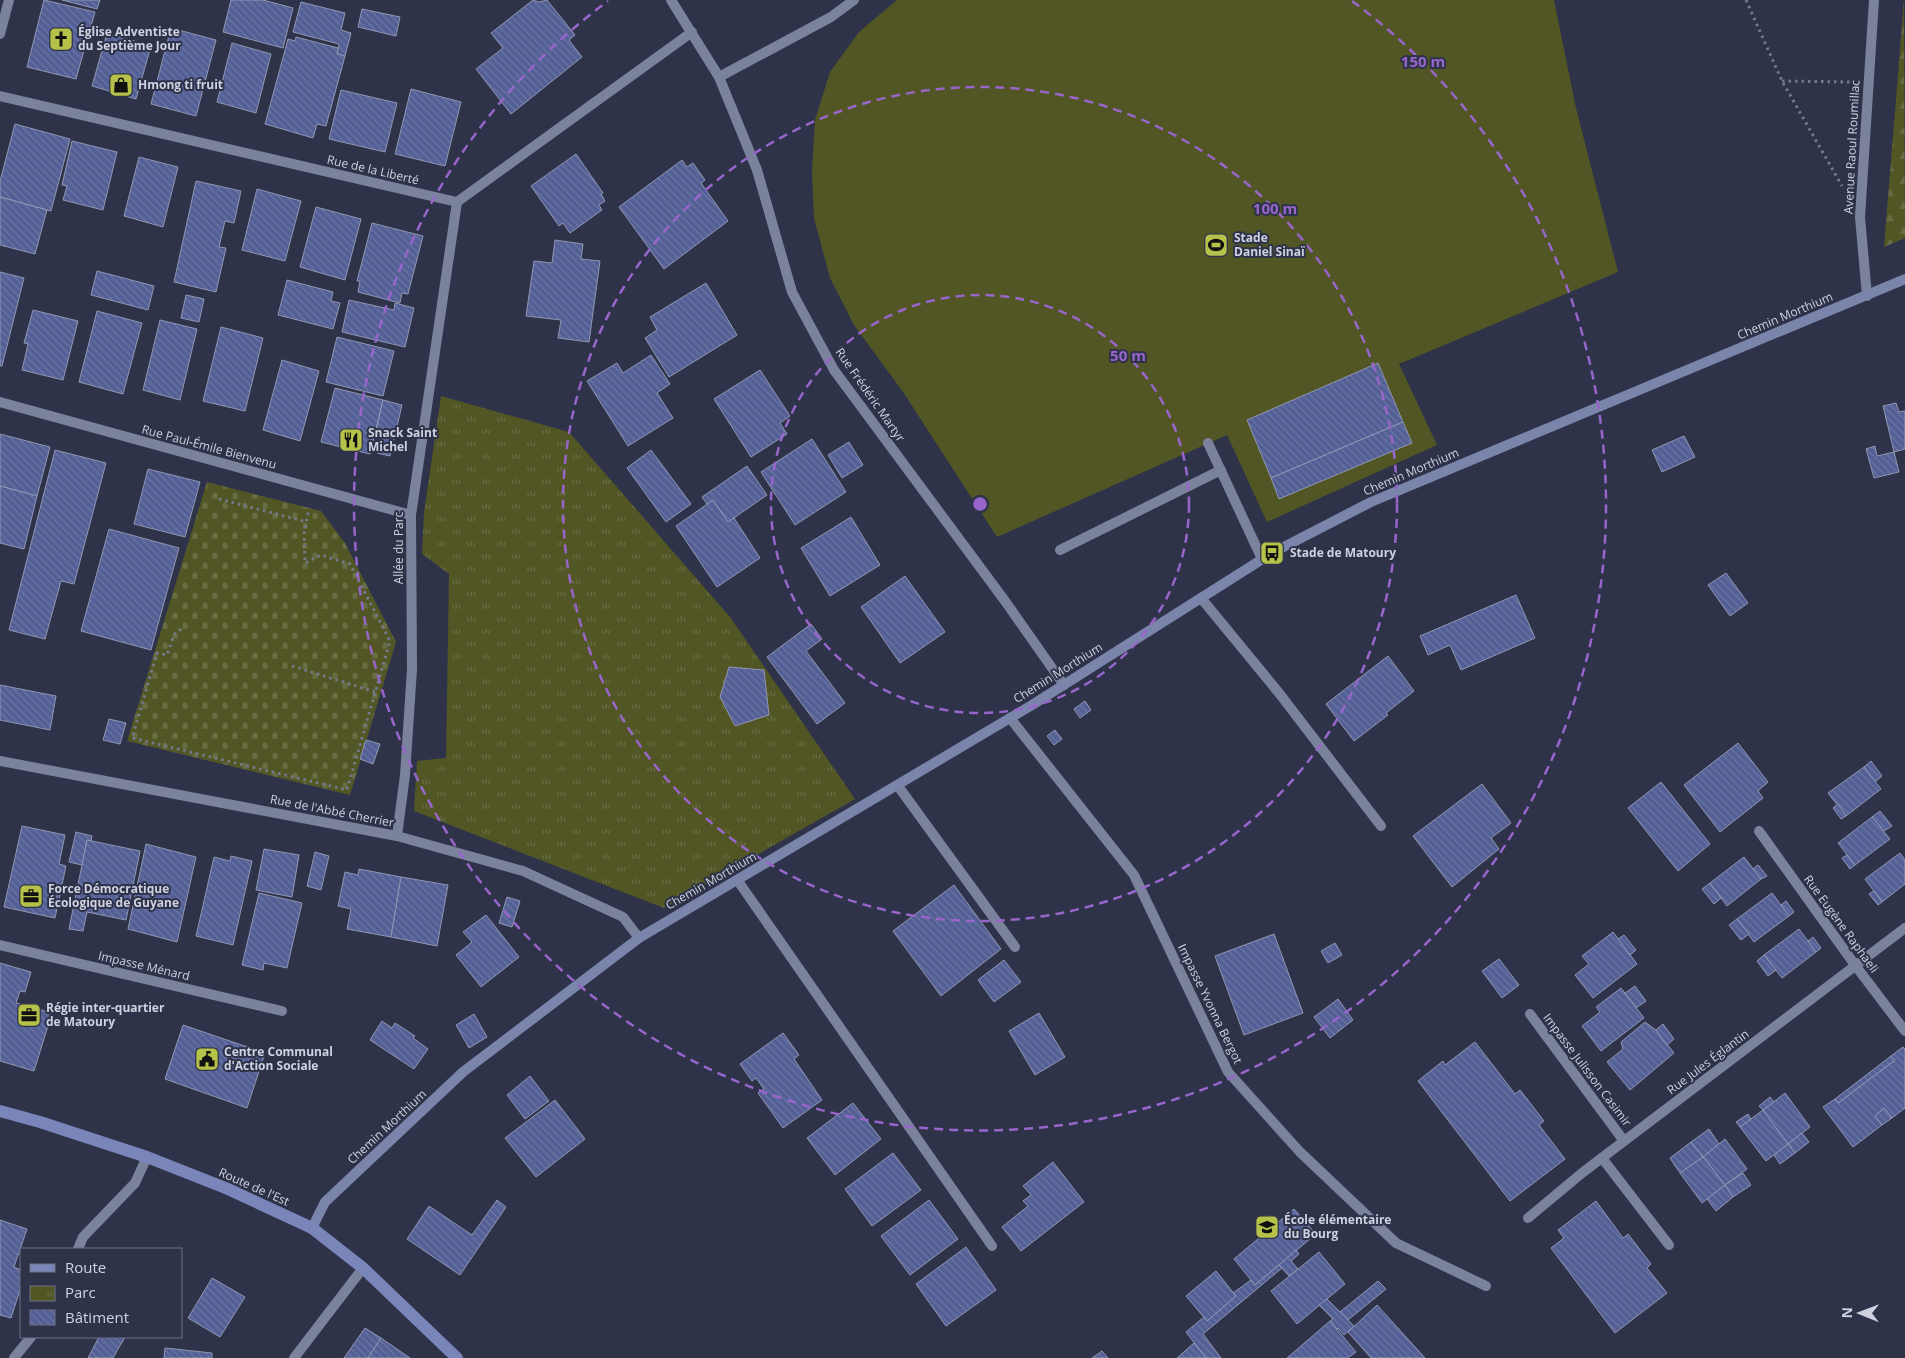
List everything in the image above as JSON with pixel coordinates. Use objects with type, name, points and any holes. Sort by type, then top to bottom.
[{"type":"main road","name":"Route de l'Est","points":[[0,1111],[147,1157],[228,1189],[312,1228],[363,1268],[458,1358]]},
{"type":"street","points":[[0,34],[9,0]]},
{"type":"street","name":"Rue Frédéric Martyr","points":[[671,0],[719,77],[758,170],[792,292],[834,370],[1064,684]]},
{"type":"street","points":[[719,77],[831,17],[854,0]]},
{"type":"street","name":"Avenue Raoul Roumillac","points":[[1867,296],[1860,217],[1874,0]]},
{"type":"street","points":[[457,202],[692,32]]},
{"type":"street","name":"Rue de la Liberté","points":[[0,96],[457,202]]},
{"type":"street","name":"Allée du Parc","points":[[397,836],[405,775],[412,668],[410,515],[457,202]]},
{"type":"street","name":"Chemin Morthium","points":[[312,1228],[325,1202],[463,1072],[639,938],[1010,718],[1262,559],[1371,502],[1905,279]]},
{"type":"street","name":"Rue Paul-Émile Bienvenu","points":[[0,402],[410,515]]},
{"type":"street","points":[[1208,443],[1262,559]]},
{"type":"street","points":[[1060,550],[1220,470]]},
{"type":"street","points":[[1201,598],[1279,693],[1381,826]]},
{"type":"street","name":"Impasse Yvonna Bergot","points":[[1010,718],[1134,876],[1228,1072],[1300,1152],[1396,1243],[1486,1286]]},
{"type":"street","name":"Rue de l'Abbé Cherrier","points":[[0,761],[397,836],[523,871],[623,917],[639,938]]},
{"type":"street","points":[[898,786],[1015,948]]},
{"type":"street","name":"Rue Eugène Raphaeli","points":[[1759,831],[1854,965],[1905,1031]]},
{"type":"street","points":[[738,881],[992,1246]]},
{"type":"street","name":"Rue Jules Églantin","points":[[1528,1218],[1624,1141],[1905,928]]},
{"type":"street","name":"Impasse Ménard","points":[[0,945],[282,1012]]},
{"type":"street","name":"Impasse Julisson Casimir","points":[[1530,1014],[1624,1141]]},
{"type":"street","points":[[78,1248],[83,1237],[135,1183],[147,1157]]},
{"type":"street","points":[[1602,1158],[1669,1245]]},
{"type":"street","points":[[294,1358],[363,1268]]},
{"type":"street","points":[[14,1358],[30,1338]]},
{"type":"path","points":[[1746,0],[1782,81],[1860,217]]},
{"type":"path","points":[[1782,81],[1868,82]]},
{"type":"path","points":[[219,499],[307,522]]},
{"type":"path","points":[[181,629],[174,635],[167,656],[157,653],[132,738],[347,790],[356,765],[390,641],[350,564],[321,555],[305,563],[304,534],[309,508]]},
{"type":"path","points":[[292,666],[375,692]]},
{"type":"green space","name":"Stade Daniel Sinaï","points":[[897,0],[1554,0],[1576,108],[1618,272],[1399,364],[1437,445],[1267,522],[1227,435],[997,537],[903,392],[854,325],[830,278],[814,218],[812,171],[815,120],[830,72],[859,32]]},
{"type":"green space","points":[[1904,0],[1905,238],[1884,247]]},
{"type":"green space","points":[[441,396],[569,432],[730,617],[855,799],[664,908],[414,811],[417,761],[446,758],[449,574],[422,554],[424,513]]},
{"type":"green space","points":[[207,482],[321,511],[345,543],[396,642],[350,795],[127,741]]},
{"type":"building","name":"Église Adventiste du Septième Jour","points":[[44,0],[95,12],[76,79],[27,67]]},
{"type":"building","points":[[62,0],[100,0],[97,9]]},
{"type":"building","points":[[231,0],[263,0],[293,8],[283,48],[223,32]]},
{"type":"building","points":[[533,0],[539,2],[547,0],[575,35],[569,40],[582,57],[511,114],[476,69],[503,48],[491,33]]},
{"type":"building","points":[[301,2],[345,13],[341,30],[351,33],[345,56],[337,54],[339,44],[293,32]]},
{"type":"building","points":[[362,9],[400,17],[396,36],[358,27]]},
{"type":"building","points":[[171,28],[216,40],[196,116],[151,104]]},
{"type":"building","points":[[107,33],[151,46],[136,99],[92,86]]},
{"type":"building","points":[[296,37],[338,48],[337,54],[345,56],[326,126],[317,124],[313,138],[265,124],[288,39],[295,41]]},
{"type":"building","points":[[232,43],[271,54],[256,113],[217,102]]},
{"type":"building","points":[[411,89],[461,102],[445,166],[395,154]]},
{"type":"building","points":[[341,90],[397,103],[385,152],[329,139]]},
{"type":"building","points":[[15,124],[70,139],[51,211],[0,197],[0,181]]},
{"type":"building","points":[[72,141],[117,152],[103,210],[63,200],[67,186],[62,185]]},
{"type":"building","points":[[576,154],[603,193],[601,194],[605,201],[599,205],[602,210],[570,233],[563,223],[559,226],[531,186]]},
{"type":"building","points":[[139,157],[178,167],[163,227],[124,216]]},
{"type":"building","points":[[682,160],[687,167],[693,163],[705,180],[701,183],[728,221],[664,269],[619,207]]},
{"type":"building","points":[[196,181],[241,191],[234,223],[225,221],[219,247],[226,248],[216,292],[174,282]]},
{"type":"building","points":[[257,189],[301,201],[285,261],[242,250]]},
{"type":"building","points":[[0,197],[47,210],[35,254],[0,245]]},
{"type":"building","points":[[316,207],[361,219],[345,280],[300,267]]},
{"type":"building","points":[[372,223],[423,236],[408,294],[402,293],[400,303],[358,292],[360,281],[357,281]]},
{"type":"building","points":[[555,240],[583,244],[581,259],[600,261],[589,342],[558,338],[561,320],[526,316],[534,261],[552,263]]},
{"type":"building","points":[[97,271],[154,286],[148,310],[91,295]]},
{"type":"building","points":[[0,272],[24,278],[2,366],[0,366]]},
{"type":"building","points":[[287,280],[333,292],[331,301],[340,303],[333,329],[278,315]]},
{"type":"building","points":[[706,283],[737,335],[669,377],[645,338],[657,330],[650,317]]},
{"type":"building","points":[[186,295],[204,299],[199,322],[181,318]]},
{"type":"building","points":[[349,300],[394,310],[395,303],[414,308],[405,347],[342,332]]},
{"type":"building","points":[[33,310],[78,321],[63,380],[22,370],[28,344],[24,343]]},
{"type":"building","points":[[97,311],[142,323],[123,394],[79,382]]},
{"type":"building","points":[[160,320],[197,329],[180,400],[143,390]]},
{"type":"building","points":[[221,327],[263,338],[245,411],[203,401]]},
{"type":"building","points":[[337,337],[394,351],[383,396],[326,382]]},
{"type":"building","points":[[651,355],[670,384],[657,393],[673,418],[628,446],[587,381],[617,363],[623,373]]},
{"type":"building","points":[[282,360],[319,371],[300,441],[263,430]]},
{"type":"building","points":[[1378,363],[1403,422],[1271,478],[1247,420]]},
{"type":"building","points":[[760,370],[790,416],[780,423],[787,434],[751,457],[714,399]]},
{"type":"building","points":[[335,388],[383,400],[370,454],[321,442]]},
{"type":"building","points":[[383,400],[402,405],[390,456],[377,453],[382,433],[376,431]]},
{"type":"building","points":[[1896,403],[1899,412],[1905,411],[1905,449],[1894,452],[1883,406]]},
{"type":"building","points":[[1403,422],[1412,443],[1279,499],[1271,478]]},
{"type":"building","points":[[0,434],[50,447],[37,496],[0,486]]},
{"type":"building","points":[[1684,436],[1695,457],[1662,472],[1652,450]]},
{"type":"building","points":[[812,439],[846,492],[795,525],[761,472]]},
{"type":"building","points":[[849,442],[863,465],[842,478],[828,455]]},
{"type":"building","points":[[1875,446],[1877,456],[1894,452],[1899,472],[1874,478],[1866,449]]},
{"type":"building","points":[[55,450],[106,463],[74,584],[61,581],[45,639],[9,630]]},
{"type":"building","points":[[651,450],[691,504],[666,522],[627,468]]},
{"type":"building","points":[[747,466],[767,495],[728,522],[713,500],[707,504],[702,497]]},
{"type":"building","points":[[148,469],[200,482],[185,537],[134,524]]},
{"type":"building","points":[[0,486],[37,496],[24,549],[0,543]]},
{"type":"building","points":[[713,500],[728,522],[734,518],[760,558],[717,587],[676,526]]},
{"type":"building","points":[[851,517],[880,565],[830,596],[801,548]]},
{"type":"building","points":[[109,529],[179,548],[151,650],[81,631]]},
{"type":"building","points":[[1726,573],[1748,603],[1730,616],[1708,585]]},
{"type":"building","points":[[905,576],[945,632],[900,663],[861,607]]},
{"type":"building","points":[[1516,595],[1535,638],[1461,670],[1450,645],[1428,655],[1420,636]]},
{"type":"building","points":[[811,624],[822,639],[806,651],[845,703],[817,724],[767,657]]},
{"type":"building","points":[[1388,656],[1414,691],[1386,713],[1388,715],[1354,741],[1326,704]]},
{"type":"building","points":[[729,667],[764,670],[769,715],[735,726],[720,697]]},
{"type":"building","points":[[0,685],[56,696],[50,730],[0,720]]},
{"type":"building","points":[[1085,701],[1091,710],[1080,718],[1074,709]]},
{"type":"building","points":[[109,719],[126,723],[120,744],[103,740]]},
{"type":"building","points":[[1055,730],[1062,739],[1054,745],[1047,736]]},
{"type":"building","points":[[366,740],[380,744],[373,764],[360,759]]},
{"type":"building","points":[[1738,743],[1768,782],[1758,791],[1763,798],[1720,832],[1684,785]]},
{"type":"building","points":[[1871,761],[1882,776],[1875,782],[1864,767]]},
{"type":"building","points":[[1864,767],[1881,789],[1846,816],[1828,793]]},
{"type":"building","points":[[1661,782],[1710,844],[1678,871],[1628,808]]},
{"type":"building","points":[[1482,784],[1511,823],[1491,838],[1499,849],[1452,887],[1413,836]]},
{"type":"building","points":[[1838,804],[1846,816],[1841,819],[1833,808]]},
{"type":"building","points":[[1880,811],[1892,826],[1884,831],[1872,817]]},
{"type":"building","points":[[1872,817],[1890,839],[1855,865],[1838,843]]},
{"type":"building","points":[[22,826],[65,835],[59,864],[66,866],[55,918],[4,907]]},
{"type":"building","points":[[76,832],[92,836],[91,841],[87,840],[82,865],[69,862]]},
{"type":"building","points":[[87,840],[140,851],[126,920],[87,912],[83,931],[69,929]]},
{"type":"building","points":[[146,844],[196,857],[177,942],[128,929]]},
{"type":"building","points":[[264,849],[299,855],[292,897],[256,890]]},
{"type":"building","points":[[315,852],[329,856],[321,890],[307,886]]},
{"type":"building","points":[[1900,853],[1905,860],[1905,884],[1882,902],[1865,879]]},
{"type":"building","points":[[1847,855],[1855,865],[1850,869],[1842,858]]},
{"type":"building","points":[[231,856],[252,861],[233,945],[196,936],[214,857],[230,861]]},
{"type":"building","points":[[1744,857],[1761,879],[1727,906],[1710,883]]},
{"type":"building","points":[[1758,865],[1767,876],[1761,879],[1753,869]]},
{"type":"building","points":[[359,869],[401,877],[391,937],[347,929],[351,909],[338,906],[345,872],[358,875]]},
{"type":"building","points":[[401,877],[448,885],[437,946],[391,937]]},
{"type":"building","points":[[1710,883],[1721,898],[1714,904],[1702,889]]},
{"type":"building","points":[[954,885],[1001,949],[941,996],[893,931]]},
{"type":"building","points":[[1874,891],[1882,902],[1878,905],[1869,894]]},
{"type":"building","points":[[259,893],[302,903],[287,968],[264,963],[263,970],[242,965]]},
{"type":"building","points":[[1772,893],[1789,916],[1754,942],[1737,919]]},
{"type":"building","points":[[507,897],[520,901],[512,927],[499,923]]},
{"type":"building","points":[[1786,901],[1794,912],[1789,916],[1781,905]]},
{"type":"building","points":[[486,915],[519,957],[481,987],[456,955],[472,942],[463,932]]},
{"type":"building","points":[[1737,919],[1749,934],[1741,940],[1729,925]]},
{"type":"building","points":[[1799,929],[1816,952],[1782,978],[1764,955]]},
{"type":"building","points":[[1613,932],[1637,964],[1593,998],[1575,975],[1589,964],[1582,956]]},
{"type":"building","points":[[1274,934],[1303,1013],[1244,1035],[1215,956]]},
{"type":"building","points":[[1624,935],[1636,950],[1630,955],[1618,939]]},
{"type":"building","points":[[1813,937],[1821,948],[1816,952],[1808,941]]},
{"type":"building","points":[[1335,943],[1342,955],[1328,963],[1321,951]]},
{"type":"building","points":[[1764,955],[1776,970],[1768,976],[1757,961]]},
{"type":"building","points":[[1499,959],[1519,985],[1502,998],[1482,971]]},
{"type":"building","points":[[1004,960],[1021,982],[994,1002],[978,980]]},
{"type":"building","points":[[0,963],[31,972],[25,992],[20,991],[16,1003],[52,1013],[34,1071],[0,1061]]},
{"type":"building","points":[[1635,986],[1646,1001],[1636,1008],[1625,993]]},
{"type":"building","points":[[1621,988],[1644,1018],[1601,1051],[1582,1026],[1600,1012],[1596,1007]]},
{"type":"building","points":[[1338,999],[1353,1020],[1330,1038],[1314,1017]]},
{"type":"building","points":[[1039,1013],[1065,1057],[1035,1075],[1009,1031]]},
{"type":"building","points":[[474,1014],[487,1037],[469,1048],[456,1025]]},
{"type":"building","points":[[382,1021],[392,1028],[395,1023],[415,1036],[413,1038],[428,1049],[414,1069],[370,1040]]},
{"type":"building","points":[[1645,1022],[1656,1030],[1674,1053],[1630,1090],[1607,1062],[1623,1049],[1621,1042]]},
{"type":"building","points":[[1663,1024],[1674,1039],[1667,1045],[1656,1030]]},
{"type":"building","points":[[183,1025],[265,1053],[247,1108],[165,1079]]},
{"type":"building","points":[[783,1033],[799,1055],[794,1059],[822,1100],[783,1128],[758,1093],[764,1089],[756,1078],[752,1081],[740,1064]]},
{"type":"building","points":[[1475,1042],[1515,1094],[1520,1090],[1544,1121],[1539,1125],[1565,1159],[1510,1201],[1418,1081],[1443,1061],[1445,1065]]},
{"type":"building","points":[[1903,1047],[1905,1049],[1905,1108],[1892,1118],[1884,1108],[1875,1116],[1882,1125],[1853,1147],[1823,1107],[1835,1099],[1838,1103],[1895,1060],[1891,1056]]},
{"type":"building","points":[[1891,1056],[1895,1060],[1838,1103],[1835,1099]]},
{"type":"building","points":[[530,1076],[549,1101],[525,1119],[507,1095]]},
{"type":"building","points":[[1785,1093],[1810,1127],[1788,1144],[1763,1110]]},
{"type":"building","points":[[1770,1097],[1774,1102],[1763,1110],[1759,1106]]},
{"type":"building","points":[[555,1100],[585,1139],[536,1177],[505,1138]]},
{"type":"building","points":[[853,1103],[881,1139],[835,1175],[807,1138]]},
{"type":"building","points":[[1884,1108],[1892,1118],[1882,1125],[1875,1116]]},
{"type":"building","points":[[1763,1110],[1788,1144],[1766,1161],[1740,1127]]},
{"type":"building","points":[[1748,1114],[1751,1119],[1740,1127],[1736,1122]]},
{"type":"building","points":[[1709,1129],[1719,1144],[1703,1157],[1691,1142]]},
{"type":"building","points":[[1802,1133],[1809,1142],[1795,1153],[1788,1144]]},
{"type":"building","points":[[1725,1139],[1747,1169],[1725,1185],[1703,1157]]},
{"type":"building","points":[[1691,1142],[1703,1157],[1680,1173],[1670,1158]]},
{"type":"building","points":[[1788,1144],[1795,1153],[1780,1164],[1774,1155]]},
{"type":"building","points":[[893,1153],[921,1190],[872,1226],[845,1189]]},
{"type":"building","points":[[1703,1157],[1725,1185],[1702,1203],[1680,1173]]},
{"type":"building","points":[[1053,1162],[1084,1202],[1021,1251],[1002,1227],[1028,1206],[1023,1201],[1031,1195],[1023,1186]]},
{"type":"building","points":[[1743,1173],[1751,1185],[1733,1197],[1725,1185]]},
{"type":"building","points":[[1725,1185],[1733,1197],[1716,1211],[1707,1199]]},
{"type":"building","points":[[497,1200],[506,1207],[460,1275],[407,1239],[429,1206],[472,1235]]},
{"type":"building","points":[[929,1200],[958,1239],[910,1275],[881,1236]]},
{"type":"building","points":[[1596,1201],[1623,1238],[1628,1234],[1651,1264],[1647,1268],[1667,1293],[1615,1333],[1551,1248],[1564,1238],[1558,1230]]},
{"type":"building","points":[[1294,1209],[1316,1234],[1255,1285],[1234,1259]]},
{"type":"building","points":[[0,1220],[27,1229],[14,1267],[20,1270],[20,1290],[11,1318],[0,1315]]},
{"type":"building","points":[[966,1247],[996,1290],[946,1326],[916,1284]]},
{"type":"building","points":[[1296,1250],[1299,1254],[1291,1261],[1298,1269],[1289,1276],[1279,1265]]},
{"type":"building","points":[[1319,1252],[1345,1284],[1297,1324],[1271,1291]]},
{"type":"building","points":[[1279,1265],[1282,1268],[1203,1334],[1221,1358],[1206,1358],[1186,1332],[1204,1317],[1207,1321],[1236,1296],[1233,1293],[1251,1280],[1255,1285]]},
{"type":"building","points":[[1216,1271],[1236,1296],[1207,1321],[1186,1296]]},
{"type":"building","points":[[212,1278],[245,1297],[220,1337],[188,1318]]},
{"type":"building","points":[[1378,1281],[1386,1289],[1348,1320],[1340,1312]]},
{"type":"building","points":[[1327,1299],[1354,1326],[1344,1335],[1338,1328],[1337,1330],[1330,1321],[1333,1319],[1319,1305]]},
{"type":"building","points":[[1377,1305],[1425,1358],[1371,1358],[1348,1332]]},
{"type":"building","points":[[1330,1321],[1356,1352],[1348,1358],[1287,1358]]},
{"type":"building","points":[[365,1328],[381,1338],[368,1358],[344,1358]]},
{"type":"building","points":[[98,1338],[124,1338],[113,1358],[88,1358]]},
{"type":"building","points":[[381,1338],[410,1358],[368,1358]]},
{"type":"building","points":[[1194,1343],[1206,1358],[1177,1358]]},
{"type":"building","points":[[165,1348],[212,1353],[212,1358],[164,1358]]},
{"type":"building","points":[[1102,1351],[1108,1358],[1092,1358]]},
{"type":"place","name":"Église Adventiste du Septième Jour","points":[[61,39]]},
{"type":"place","name":"Hmong ti fruit","points":[[121,85]]},
{"type":"place","name":"Stade Daniel Sinaï","points":[[1216,245]]},
{"type":"place","name":"Snack Saint Michel","points":[[351,440]]},
{"type":"place","name":"Stade de Matoury","points":[[1272,553]]},
{"type":"place","name":"Force Démocratique Écologique de Guyane","points":[[31,896]]},
{"type":"place","name":"Régie inter-quartier de Matoury","points":[[29,1015]]},
{"type":"place","name":"Centre Communal d'Action Sociale","points":[[207,1059]]},
{"type":"place","name":"École élémentaire du Bourg","points":[[1267,1227]]}]
